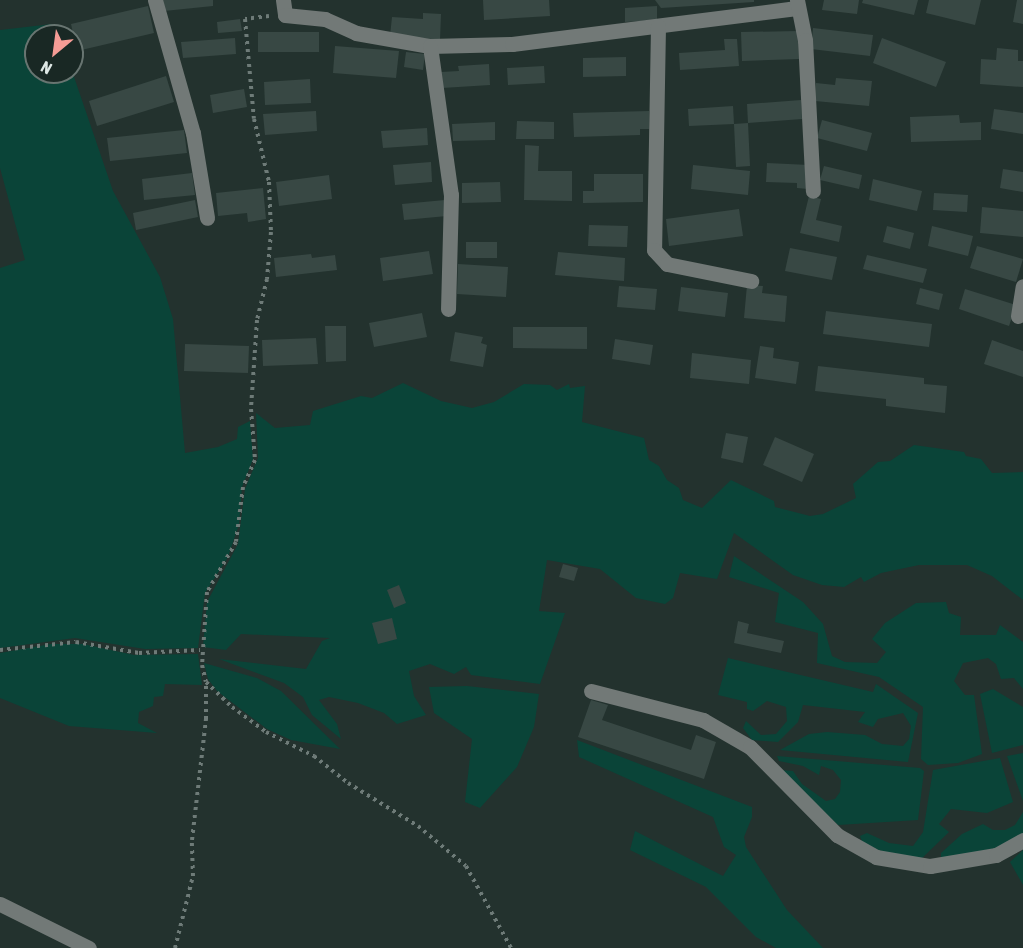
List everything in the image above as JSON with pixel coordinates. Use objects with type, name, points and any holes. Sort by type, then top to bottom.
[{"type":"street","points":[[155,0],[193,134],[207,218]]},
{"type":"street","points":[[284,7],[325,19],[356,33],[430,46],[512,44],[658,26],[797,4],[806,40],[813,191]]},
{"type":"street","points":[[658,26],[654,250],[667,264],[751,281]]},
{"type":"street","points":[[430,46],[452,195],[448,309]]},
{"type":"street","points":[[1018,316],[1023,286]]},
{"type":"street","points":[[591,691],[704,720],[750,747],[837,835],[876,857],[930,866],[996,855],[1023,840]]},
{"type":"street","points":[[0,904],[89,948]]},
{"type":"path","points":[[175,948],[193,876],[192,840],[206,719],[206,682],[200,650],[207,592],[236,542],[243,487],[255,459],[251,409],[257,320],[267,279],[271,232],[269,182],[255,119],[245,19],[284,7]]},
{"type":"path","points":[[0,650],[64,642],[139,653],[200,650]]},
{"type":"path","points":[[206,682],[232,708],[266,732],[314,756],[348,783],[418,826],[466,866],[511,948]]},
{"type":"green space","points":[[24,27],[24,84],[76,84],[113,191],[160,277],[173,319],[185,453],[218,447],[237,439],[238,427],[250,421],[253,459],[242,487],[239,524],[228,557],[205,593],[198,648],[145,649],[75,638],[0,648],[0,268],[25,260],[0,168],[0,30]]},
{"type":"green space","points":[[403,383],[441,401],[472,408],[494,402],[524,384],[550,385],[557,390],[569,384],[570,388],[585,386],[582,422],[644,438],[649,460],[659,466],[667,480],[679,488],[683,500],[702,508],[731,480],[774,501],[775,507],[810,516],[823,514],[856,498],[853,484],[878,462],[890,461],[914,445],[964,452],[966,456],[981,459],[992,473],[1023,472],[1023,600],[992,576],[967,565],[919,565],[881,573],[864,582],[861,577],[844,587],[822,585],[793,575],[734,533],[717,579],[680,573],[673,598],[665,604],[636,598],[600,569],[547,560],[539,611],[565,613],[540,684],[471,675],[466,667],[454,674],[430,664],[409,671],[414,696],[426,715],[397,724],[384,713],[358,703],[329,697],[319,700],[337,724],[341,739],[312,715],[303,697],[284,683],[219,659],[306,669],[322,641],[330,638],[241,634],[226,650],[203,647],[207,602],[238,544],[245,489],[258,458],[256,413],[275,428],[310,425],[313,411],[361,396],[372,398]]},
{"type":"green space","points":[[734,556],[803,602],[823,624],[832,656],[845,662],[877,663],[886,652],[872,639],[885,623],[916,603],[946,602],[949,613],[961,617],[960,635],[996,635],[1000,625],[1023,642],[1023,689],[1014,678],[1001,679],[996,664],[988,658],[963,663],[954,681],[965,695],[974,695],[982,754],[958,763],[928,765],[921,759],[923,707],[879,677],[817,663],[818,633],[775,622],[779,593],[729,577]]},
{"type":"green space","points":[[51,644],[83,644],[134,655],[198,654],[202,685],[165,684],[163,696],[154,697],[153,706],[139,712],[138,723],[157,733],[69,726],[0,698],[0,653]]},
{"type":"green space","points":[[728,658],[873,692],[876,684],[918,713],[908,762],[780,750],[809,734],[827,732],[865,735],[882,744],[903,746],[909,739],[911,726],[903,713],[878,719],[873,727],[858,722],[865,712],[803,705],[798,722],[778,742],[752,740],[743,728],[746,721],[761,735],[776,734],[787,721],[786,707],[767,701],[753,711],[747,709],[747,702],[718,695]]},
{"type":"green space","points":[[204,663],[257,678],[281,691],[340,749],[291,740],[267,729],[217,691],[208,679]]},
{"type":"green space","points":[[467,686],[539,694],[534,727],[517,767],[480,808],[465,802],[472,739],[434,713],[429,687]]},
{"type":"green space","points":[[993,689],[1023,707],[1023,745],[992,753],[980,694]]},
{"type":"green space","points":[[577,740],[752,807],[752,817],[744,837],[746,847],[787,910],[823,948],[776,948],[756,937],[706,887],[630,850],[635,831],[723,876],[736,855],[724,847],[713,817],[579,757]]},
{"type":"green space","points":[[1023,753],[1023,801],[1007,756]]},
{"type":"green space","points":[[777,756],[920,768],[924,771],[918,820],[838,825],[780,770],[793,771],[802,784],[826,801],[835,799],[840,792],[841,780],[833,770],[821,766],[819,775],[803,766],[779,761]]},
{"type":"green space","points":[[1000,758],[1013,802],[987,813],[951,809],[939,824],[949,832],[919,861],[904,860],[863,844],[860,836],[867,833],[889,843],[913,846],[923,832],[933,770]]},
{"type":"green space","points":[[1023,812],[1023,837],[1005,847],[941,858],[941,853],[962,834],[983,824],[993,830],[1005,830],[1015,825]]},
{"type":"green space","points":[[1023,850],[1023,885],[1010,862]]},
{"type":"building","points":[[163,0],[213,0],[213,6],[164,11]]},
{"type":"building","points":[[483,0],[549,0],[550,16],[484,20]]},
{"type":"building","points":[[655,0],[754,0],[754,2],[661,8]]},
{"type":"building","points":[[824,0],[859,0],[857,14],[822,10]]},
{"type":"building","points":[[863,0],[918,0],[914,15],[862,3]]},
{"type":"building","points":[[929,0],[981,0],[975,25],[926,13]]},
{"type":"building","points":[[1017,0],[1023,0],[1023,24],[1013,22]]},
{"type":"building","points":[[148,6],[154,33],[84,49],[84,24],[71,24]]},
{"type":"building","points":[[657,6],[657,20],[625,22],[625,8]]},
{"type":"building","points":[[423,13],[441,14],[440,40],[390,36],[392,17],[423,19]]},
{"type":"building","points":[[240,19],[242,31],[218,33],[217,22]]},
{"type":"building","points":[[813,28],[873,35],[870,56],[811,49]]},
{"type":"building","points":[[798,31],[799,59],[742,61],[741,32]]},
{"type":"building","points":[[258,32],[319,32],[319,52],[258,52]]},
{"type":"building","points":[[235,38],[236,54],[183,58],[181,42]]},
{"type":"building","points":[[882,38],[946,62],[936,87],[873,63]]},
{"type":"building","points":[[724,39],[737,39],[739,66],[680,70],[679,53],[725,50]]},
{"type":"building","points":[[335,46],[399,51],[396,78],[333,73]]},
{"type":"building","points":[[997,48],[1018,50],[1018,61],[1023,61],[1023,87],[980,84],[981,59],[996,60]]},
{"type":"building","points":[[406,52],[425,54],[423,70],[404,67]]},
{"type":"building","points":[[626,57],[626,76],[583,77],[583,58]]},
{"type":"building","points":[[489,64],[490,85],[442,88],[441,72],[459,71],[458,66]]},
{"type":"building","points":[[544,66],[545,83],[508,85],[507,68]]},
{"type":"building","points":[[166,76],[174,102],[97,126],[89,101]]},
{"type":"building","points":[[836,78],[872,81],[869,106],[815,101],[816,83],[835,85]]},
{"type":"building","points":[[310,79],[311,103],[265,105],[264,82]]},
{"type":"building","points":[[244,89],[247,107],[213,113],[210,95]]},
{"type":"building","points":[[801,100],[802,119],[748,123],[747,104]]},
{"type":"building","points":[[733,106],[734,124],[689,126],[688,109]]},
{"type":"building","points":[[994,109],[1023,113],[1023,134],[991,129]]},
{"type":"building","points":[[316,111],[317,131],[265,135],[263,114]]},
{"type":"building","points":[[649,111],[649,129],[640,129],[640,135],[574,137],[573,113]]},
{"type":"building","points":[[959,115],[960,123],[981,122],[981,140],[911,142],[910,117]]},
{"type":"building","points":[[822,120],[872,133],[867,151],[817,138]]},
{"type":"building","points":[[517,121],[554,122],[554,139],[516,139]]},
{"type":"building","points":[[495,122],[495,140],[453,141],[452,124]]},
{"type":"building","points":[[748,123],[750,166],[736,167],[734,124]]},
{"type":"building","points":[[427,128],[428,145],[383,148],[381,131]]},
{"type":"building","points":[[184,130],[187,153],[110,161],[107,138]]},
{"type":"building","points":[[525,145],[539,146],[538,171],[572,171],[572,201],[524,200]]},
{"type":"building","points":[[431,162],[432,182],[395,185],[393,165]]},
{"type":"building","points":[[767,163],[809,165],[808,189],[797,188],[797,183],[766,182]]},
{"type":"building","points":[[693,165],[750,171],[748,195],[691,189]]},
{"type":"building","points":[[824,166],[862,175],[859,189],[820,180]]},
{"type":"building","points":[[1003,169],[1023,172],[1023,192],[1000,188]]},
{"type":"building","points":[[192,173],[195,195],[144,200],[142,179]]},
{"type":"building","points":[[594,174],[643,174],[643,202],[583,203],[583,191],[594,191]]},
{"type":"building","points":[[329,175],[332,199],[279,206],[276,182]]},
{"type":"building","points":[[873,179],[922,191],[917,211],[869,200]]},
{"type":"building","points":[[500,182],[501,202],[462,203],[462,183]]},
{"type":"building","points":[[263,188],[266,219],[248,222],[247,213],[218,216],[216,193]]},
{"type":"building","points":[[934,193],[968,195],[967,212],[933,210]]},
{"type":"building","points":[[809,196],[821,199],[816,220],[842,226],[839,242],[800,233]]},
{"type":"building","points":[[195,200],[198,217],[136,230],[133,213]]},
{"type":"building","points":[[445,200],[447,216],[404,220],[402,204]]},
{"type":"building","points":[[982,207],[1023,211],[1023,237],[980,233]]},
{"type":"building","points":[[739,209],[743,236],[669,246],[666,219]]},
{"type":"building","points":[[589,225],[628,226],[627,247],[588,246]]},
{"type":"building","points":[[887,226],[914,233],[910,249],[883,242]]},
{"type":"building","points":[[932,226],[973,236],[968,256],[928,246]]},
{"type":"building","points":[[466,242],[497,242],[497,258],[466,258]]},
{"type":"building","points":[[977,246],[1023,259],[1016,282],[970,268]]},
{"type":"building","points":[[790,248],[837,257],[832,280],[785,271]]},
{"type":"building","points":[[429,251],[433,274],[383,281],[380,258]]},
{"type":"building","points":[[558,252],[625,258],[624,281],[555,275]]},
{"type":"building","points":[[311,254],[312,258],[335,255],[337,270],[276,277],[274,258]]},
{"type":"building","points":[[867,255],[927,269],[923,283],[863,269]]},
{"type":"building","points":[[458,264],[508,267],[506,297],[457,294]]},
{"type":"building","points":[[747,285],[763,286],[762,293],[787,296],[785,322],[744,318]]},
{"type":"building","points":[[619,286],[657,289],[655,310],[617,307]]},
{"type":"building","points":[[681,287],[728,293],[725,317],[678,311]]},
{"type":"building","points":[[920,288],[943,294],[939,310],[916,304]]},
{"type":"building","points":[[965,289],[1016,305],[1009,326],[959,309]]},
{"type":"building","points":[[826,311],[932,324],[929,347],[823,334]]},
{"type":"building","points":[[422,313],[427,337],[374,347],[369,323]]},
{"type":"building","points":[[325,326],[346,326],[346,361],[326,362]]},
{"type":"building","points":[[513,327],[587,327],[587,349],[513,348]]},
{"type":"building","points":[[455,332],[483,337],[481,343],[487,345],[483,367],[450,361]]},
{"type":"building","points":[[316,338],[318,364],[263,366],[262,340]]},
{"type":"building","points":[[615,339],[653,345],[650,365],[612,359]]},
{"type":"building","points":[[992,340],[1023,351],[1023,377],[984,364]]},
{"type":"building","points":[[185,344],[249,346],[248,373],[184,371]]},
{"type":"building","points":[[760,346],[774,348],[773,358],[799,362],[796,384],[755,378]]},
{"type":"building","points":[[692,353],[751,360],[749,384],[690,378]]},
{"type":"building","points":[[818,366],[924,378],[924,384],[947,386],[945,413],[886,406],[886,399],[815,391]]},
{"type":"building","points":[[726,433],[748,437],[743,463],[721,458]]},
{"type":"building","points":[[775,437],[814,454],[802,482],[763,465]]},
{"type":"building","points":[[563,564],[578,568],[574,581],[559,577]]},
{"type":"building","points":[[399,585],[406,603],[394,608],[387,590]]},
{"type":"building","points":[[392,618],[397,639],[378,644],[372,623]]},
{"type":"building","points":[[738,621],[749,624],[747,633],[784,641],[781,653],[734,643]]},
{"type":"building","points":[[591,700],[608,705],[602,720],[691,750],[696,735],[716,742],[704,779],[578,737]]}]
